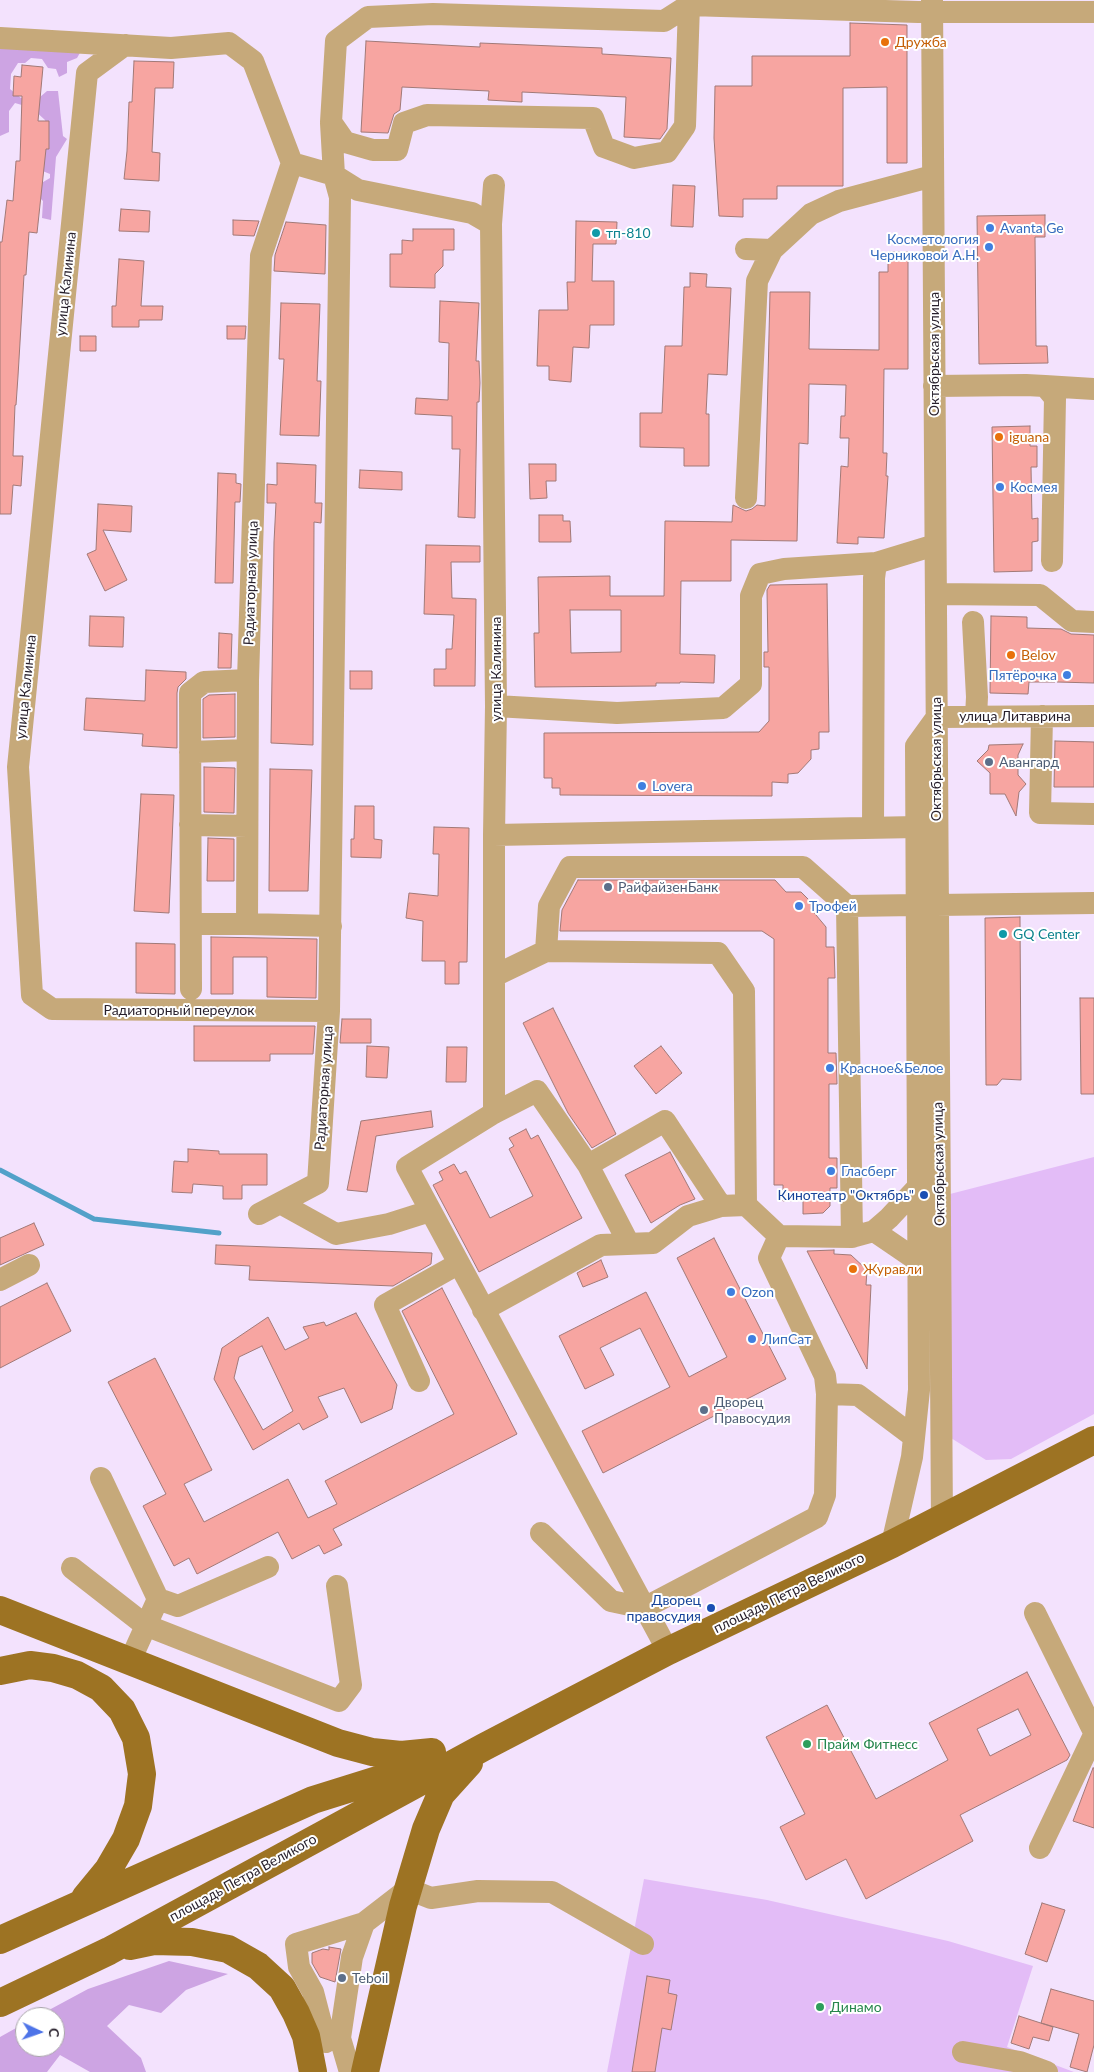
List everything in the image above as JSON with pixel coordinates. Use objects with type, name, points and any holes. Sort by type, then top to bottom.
[{"type":"main road","name":"площадь Петра Великого","points":[[0,2003],[109,1951],[484,1747],[668,1651],[892,1544],[1094,1440]]},
{"type":"main road","points":[[0,1610],[338,1743],[372,1752],[401,1755],[484,1747]]},
{"type":"main road","points":[[0,1671],[30,1665],[53,1668],[77,1675],[101,1688],[122,1710],[136,1738],[142,1774],[138,1806],[126,1839],[108,1870],[80,1903]]},
{"type":"main road","name":"площадь Петра Великого","points":[[0,1940],[313,1800],[484,1747]]},
{"type":"main road","points":[[365,2072],[408,1889],[426,1829],[440,1794],[484,1747]]},
{"type":"main road","points":[[109,1951],[154,1942],[192,1942],[228,1949],[258,1966],[282,1988],[296,2012],[306,2036],[322,2050]]},
{"type":"street","points":[[331,122],[345,142],[373,150],[397,150],[404,123],[427,115],[593,118],[604,147],[634,158],[667,152],[685,126],[689,5],[932,7],[1094,12]]},
{"type":"street","name":"Радиаторная улица","points":[[259,1214],[318,1183],[329,1011],[331,926],[340,197],[334,175],[331,122],[336,41],[368,17],[433,14],[664,21],[689,5]]},
{"type":"street","name":"Октябрьская улица","points":[[932,7],[937,717],[927,905],[941,1387],[942,1519]]},
{"type":"street","points":[[0,38],[170,48],[229,43],[253,61],[292,163],[334,175],[358,190],[472,213],[491,224]]},
{"type":"street","name":"улица Калинина","points":[[32,995],[18,767],[87,74],[125,45]]},
{"type":"street","name":"Радиаторная улица","points":[[246,924],[248,680],[261,256],[292,163]]},
{"type":"street","points":[[746,498],[757,281],[772,250],[811,214],[839,201],[933,176]]},
{"type":"street","name":"улица Калинина","points":[[494,185],[491,224],[496,706],[494,1113]]},
{"type":"street","points":[[746,248],[772,250]]},
{"type":"street","points":[[934,386],[1026,384],[1094,389]]},
{"type":"street","points":[[1045,386],[1055,398],[1052,561]]},
{"type":"street","points":[[496,706],[617,713],[723,708],[751,684],[751,596],[760,574],[784,569],[876,563],[935,545]]},
{"type":"street","points":[[873,828],[874,587],[876,563]]},
{"type":"street","points":[[936,594],[1040,595],[1072,621],[1094,622]]},
{"type":"street","points":[[973,622],[977,697],[976,716]]},
{"type":"street","points":[[191,989],[190,693],[204,682],[248,680]]},
{"type":"street","points":[[1042,716],[1040,813],[1094,814]]},
{"type":"street","name":"улица Литаврина","points":[[937,717],[1094,716]]},
{"type":"street","points":[[892,1544],[912,1457],[919,1390],[918,1187],[927,905],[917,827],[916,746],[937,717]]},
{"type":"street","points":[[190,752],[247,750]]},
{"type":"street","points":[[190,825],[247,826]]},
{"type":"street","points":[[494,836],[917,827]]},
{"type":"street","points":[[546,951],[549,906],[570,867],[803,867],[848,906],[1094,904]]},
{"type":"street","points":[[848,906],[852,1237]]},
{"type":"street","points":[[191,924],[331,926]]},
{"type":"street","points":[[494,976],[546,951],[718,953],[744,991],[746,1205]]},
{"type":"street","name":"Радиаторный переулок","points":[[32,995],[52,1009],[329,1011]]},
{"type":"street","points":[[629,1244],[588,1165],[537,1091],[494,1113],[407,1167],[668,1651]]},
{"type":"street","points":[[588,1165],[666,1120],[721,1206]]},
{"type":"street","points":[[483,1310],[601,1245],[652,1243],[688,1216],[721,1206],[746,1205],[779,1236],[852,1237],[874,1231],[890,1218],[918,1187]]},
{"type":"street","points":[[280,1203],[336,1234],[389,1224],[430,1210]]},
{"type":"street","points":[[874,1231],[918,1261]]},
{"type":"street","points":[[541,1533],[611,1601],[644,1608],[817,1517],[824,1495],[827,1394],[825,1376],[769,1258],[779,1236]]},
{"type":"street","points":[[419,1381],[385,1305],[458,1264]]},
{"type":"street","points":[[0,1280],[29,1265]]},
{"type":"street","points":[[919,1390],[941,1387]]},
{"type":"street","points":[[827,1394],[858,1395],[914,1437]]},
{"type":"street","points":[[101,1478],[158,1599],[178,1606],[268,1567]]},
{"type":"street","points":[[72,1568],[145,1625],[339,1701],[351,1685],[337,1586]]},
{"type":"street","points":[[130,1662],[158,1599]]},
{"type":"street","points":[[1035,1613],[1094,1733],[1040,1848]]},
{"type":"street","points":[[350,2072],[322,2050],[313,1992],[299,1967],[296,1944],[364,1923],[408,1889],[431,1898],[478,1891],[552,1892],[643,1944]]},
{"type":"street","points":[[322,2050],[364,1923]]},
{"type":"street","points":[[963,2052],[1020,2062],[1047,2072]]},
{"type":"shaded area","points":[[0,41],[81,51],[77,58],[67,62],[67,73],[59,77],[56,69],[48,68],[42,59],[31,58],[25,63],[18,63],[11,74],[10,89],[21,98],[40,97],[47,91],[58,91],[63,136],[67,139],[56,157],[51,220],[42,218],[43,201],[37,195],[38,185],[50,178],[50,174],[40,170],[48,130],[45,120],[32,108],[15,103],[9,111],[9,132],[0,136]]},
{"type":"shaded area","points":[[1094,1157],[1094,1414],[1011,1459],[986,1460],[951,1438],[950,1194]]},
{"type":"shaded area","name":"Динамо","points":[[644,1879],[767,1900],[948,1941],[1033,1966],[1007,2047],[1074,2072],[607,2072]]},
{"type":"shaded area","points":[[169,1961],[228,1974],[186,1990],[161,2013],[129,2005],[107,2026],[141,2058],[146,2072],[90,2072],[64,2057],[65,2007],[55,2007],[88,1989]]},
{"type":"shaded area","points":[[15,2029],[15,2057],[58,2057],[47,2072],[0,2072],[0,2037]]},
{"type":"building","points":[[850,23],[907,25],[907,163],[887,163],[887,87],[843,88],[843,186],[777,186],[777,199],[743,199],[743,217],[719,216],[714,138],[715,86],[752,86],[752,56],[850,56]]},
{"type":"building","points":[[366,41],[480,47],[480,43],[602,48],[602,54],[671,58],[667,129],[660,139],[624,137],[626,97],[522,92],[522,102],[488,100],[489,91],[402,87],[400,110],[394,114],[388,133],[361,132]]},
{"type":"building","points":[[134,61],[174,62],[173,88],[155,88],[152,152],[160,153],[159,181],[124,179],[129,102],[132,102]]},
{"type":"building","points":[[22,65],[43,67],[38,121],[49,121],[49,149],[46,149],[37,233],[29,232],[26,275],[24,275],[13,456],[23,456],[21,486],[13,485],[11,514],[0,514],[0,242],[2,242],[7,200],[13,201],[16,161],[20,161],[22,96],[13,96],[14,76],[21,77]]},
{"type":"building","points":[[673,185],[695,186],[693,227],[671,226]]},
{"type":"building","points":[[121,209],[150,211],[149,232],[119,231]]},
{"type":"building","points":[[1045,215],[1045,237],[1035,237],[1036,346],[1047,346],[1048,363],[979,364],[977,216]]},
{"type":"building","points":[[233,220],[259,221],[254,236],[233,235]]},
{"type":"building","points":[[576,221],[617,222],[616,244],[593,244],[592,281],[614,281],[614,325],[590,325],[589,348],[573,347],[571,382],[549,380],[549,366],[537,366],[539,310],[568,310],[567,282],[575,282]]},
{"type":"building","points":[[286,222],[326,225],[325,274],[274,271],[275,255]]},
{"type":"building","points":[[413,229],[454,229],[454,250],[443,250],[443,266],[435,274],[435,288],[390,287],[390,254],[402,254],[402,240],[413,241]]},
{"type":"building","points":[[888,252],[908,252],[908,369],[884,369],[883,453],[887,453],[886,476],[888,476],[884,538],[858,537],[858,544],[837,543],[841,466],[848,467],[849,438],[840,438],[841,416],[845,416],[846,385],[809,384],[808,444],[799,443],[797,541],[731,540],[731,581],[681,581],[680,654],[715,655],[714,683],[680,682],[656,683],[656,686],[535,687],[534,633],[539,633],[538,577],[610,576],[610,596],[664,596],[665,521],[732,522],[733,505],[746,511],[757,505],[765,506],[770,292],[810,292],[809,349],[879,350],[879,272],[888,272]],"holes":[[[570,610],[621,610],[621,652],[571,653]]]},
{"type":"building","points":[[119,259],[144,261],[141,306],[163,306],[162,320],[139,320],[139,327],[112,327],[112,306],[116,306]]},
{"type":"building","points":[[690,273],[707,274],[706,287],[731,288],[727,375],[708,374],[706,414],[709,414],[709,466],[684,466],[684,448],[640,447],[640,413],[662,413],[665,346],[682,346],[684,287],[690,287]]},
{"type":"building","points":[[440,301],[479,303],[476,361],[479,361],[480,383],[479,402],[477,402],[475,518],[458,517],[460,449],[452,449],[452,416],[415,414],[416,398],[448,400],[449,343],[439,342]]},
{"type":"building","points":[[281,303],[320,304],[317,381],[321,381],[319,436],[280,435],[284,359],[279,359]]},
{"type":"building","points":[[227,326],[246,326],[245,339],[227,339]]},
{"type":"building","points":[[80,336],[96,336],[96,351],[80,351]]},
{"type":"building","points":[[1030,426],[1030,446],[1037,446],[1037,467],[1031,467],[1032,519],[1038,518],[1038,541],[1032,542],[1032,571],[994,572],[992,427]]},
{"type":"building","points":[[277,463],[316,465],[315,503],[322,503],[321,523],[314,522],[313,745],[271,743],[276,503],[267,503],[267,484],[277,485]]},
{"type":"building","points":[[529,464],[556,464],[556,481],[546,481],[547,498],[530,499]]},
{"type":"building","points":[[360,470],[402,472],[402,490],[359,488]]},
{"type":"building","points":[[218,473],[236,474],[236,483],[241,484],[240,502],[235,502],[233,583],[215,583]]},
{"type":"building","points":[[98,504],[132,506],[131,532],[103,530],[127,580],[105,591],[87,554],[96,550]]},
{"type":"building","points":[[539,515],[563,515],[563,521],[570,521],[571,542],[539,542]]},
{"type":"building","points":[[426,545],[480,546],[480,562],[451,562],[452,598],[476,599],[475,686],[434,686],[434,669],[446,669],[446,649],[452,649],[454,615],[424,614]]},
{"type":"building","points":[[827,584],[829,732],[819,732],[819,749],[811,750],[811,759],[798,773],[788,774],[788,783],[772,782],[772,796],[560,795],[560,788],[552,788],[552,778],[544,778],[544,733],[759,732],[769,721],[769,667],[764,667],[764,652],[768,652],[767,590],[770,585]]},
{"type":"building","points":[[90,616],[124,617],[123,647],[89,646]]},
{"type":"building","points":[[991,616],[1027,617],[1027,628],[1061,629],[1071,634],[1094,635],[1094,683],[1057,682],[1057,679],[1055,682],[1029,682],[1028,694],[990,693]]},
{"type":"building","points":[[219,633],[232,634],[231,668],[218,668]]},
{"type":"building","points":[[146,670],[186,672],[186,679],[178,687],[177,693],[177,748],[142,746],[143,734],[84,730],[86,698],[145,701]]},
{"type":"building","points":[[350,671],[372,671],[372,689],[350,689]]},
{"type":"building","points":[[235,694],[235,737],[203,738],[203,699],[209,695]]},
{"type":"building","points":[[1055,741],[1094,742],[1094,787],[1054,787]]},
{"type":"building","points":[[1023,744],[1018,755],[1018,775],[1026,784],[1019,792],[1016,816],[1005,794],[990,794],[990,773],[977,761],[988,750],[989,745]]},
{"type":"building","points":[[204,767],[235,768],[234,813],[204,812]]},
{"type":"building","points":[[270,769],[312,770],[308,891],[269,891]]},
{"type":"building","points":[[141,794],[174,795],[169,913],[134,911]]},
{"type":"building","points":[[355,806],[374,806],[374,839],[382,840],[381,858],[351,857],[351,839],[354,839]]},
{"type":"building","points":[[434,827],[469,828],[467,962],[459,962],[459,984],[445,984],[445,961],[422,961],[423,921],[406,918],[409,893],[438,896],[439,854],[433,854]]},
{"type":"building","points":[[208,838],[234,839],[234,881],[207,881]]},
{"type":"building","points":[[578,880],[775,880],[786,892],[801,892],[811,902],[811,909],[826,927],[826,947],[834,947],[835,978],[828,978],[828,1053],[836,1053],[837,1084],[829,1084],[829,1158],[837,1158],[837,1188],[830,1188],[830,1206],[823,1213],[803,1214],[803,1200],[783,1201],[783,1185],[774,1185],[774,939],[762,931],[560,931],[562,910]]},
{"type":"building","points":[[1020,917],[1021,1080],[1002,1079],[997,1085],[986,1085],[985,918]]},
{"type":"building","points":[[211,937],[317,939],[316,998],[267,997],[267,957],[233,957],[233,994],[211,994]]},
{"type":"building","points":[[136,943],[175,944],[175,994],[136,993]]},
{"type":"building","points":[[1080,998],[1094,998],[1094,1094],[1081,1094]]},
{"type":"building","points":[[553,1008],[616,1134],[592,1148],[568,1113],[523,1023]]},
{"type":"building","points":[[342,1019],[371,1019],[371,1043],[340,1043]]},
{"type":"building","points":[[194,1026],[315,1026],[313,1054],[270,1054],[270,1061],[194,1061]]},
{"type":"building","points":[[367,1046],[389,1047],[387,1078],[366,1077]]},
{"type":"building","points":[[661,1046],[682,1073],[656,1094],[634,1066]]},
{"type":"building","points":[[447,1047],[467,1047],[466,1082],[446,1082]]},
{"type":"building","points":[[431,1111],[433,1127],[376,1136],[367,1192],[347,1190],[361,1121]]},
{"type":"building","points":[[526,1129],[531,1139],[538,1135],[582,1218],[479,1272],[433,1185],[443,1180],[439,1172],[454,1164],[460,1174],[466,1171],[490,1218],[533,1196],[509,1149],[514,1146],[509,1138]]},
{"type":"building","points":[[188,1149],[219,1151],[219,1154],[267,1154],[267,1185],[242,1185],[242,1199],[223,1199],[223,1186],[193,1184],[192,1193],[172,1192],[174,1161],[188,1162]]},
{"type":"building","points":[[670,1152],[695,1199],[680,1205],[651,1223],[625,1175]]},
{"type":"building","points":[[34,1223],[44,1245],[0,1265],[0,1238]]},
{"type":"building","points":[[714,1238],[786,1379],[603,1473],[582,1431],[670,1387],[640,1328],[600,1348],[614,1375],[585,1389],[559,1336],[646,1292],[689,1377],[727,1357],[677,1258]]},
{"type":"building","points":[[216,1245],[432,1253],[431,1264],[393,1286],[249,1280],[250,1266],[215,1264]]},
{"type":"building","points":[[834,1250],[834,1254],[851,1255],[867,1270],[866,1285],[871,1285],[867,1369],[807,1251]]},
{"type":"building","points":[[601,1260],[608,1277],[583,1287],[577,1273]]},
{"type":"building","points":[[47,1283],[71,1331],[0,1368],[0,1307]]},
{"type":"building","points":[[442,1288],[517,1434],[333,1529],[342,1545],[324,1554],[319,1545],[292,1559],[278,1532],[197,1574],[189,1558],[174,1566],[143,1506],[166,1494],[108,1382],[155,1358],[212,1470],[184,1484],[204,1522],[288,1479],[308,1518],[337,1504],[325,1481],[454,1414],[402,1311]]},
{"type":"building","points":[[356,1313],[397,1385],[392,1409],[361,1423],[344,1388],[318,1397],[328,1417],[303,1430],[299,1423],[253,1450],[214,1379],[222,1348],[268,1317],[285,1350],[309,1338],[303,1327],[324,1322],[326,1326]],"holes":[[[262,1346],[293,1411],[263,1430],[234,1378],[239,1357]]]},
{"type":"building","points":[[1027,1672],[1070,1755],[1067,1760],[960,1815],[973,1841],[866,1899],[846,1859],[806,1880],[780,1827],[805,1814],[766,1737],[827,1705],[876,1799],[948,1760],[929,1723]],"holes":[[[1018,1709],[1031,1735],[990,1756],[977,1729]]]},
{"type":"building","points":[[1094,1768],[1094,1828],[1073,1821]]},
{"type":"building","points":[[1042,1903],[1065,1910],[1047,1962],[1025,1954]]},
{"type":"building","points":[[329,1947],[341,1949],[335,1982],[320,1977],[312,1963],[312,1953],[323,1949],[329,1950]]},
{"type":"building","points":[[647,1976],[670,1980],[668,1993],[677,1995],[671,2030],[662,2028],[655,2072],[632,2072]]},
{"type":"building","points":[[1051,1989],[1094,2001],[1094,2045],[1087,2072],[1070,2067],[1079,2034],[1041,2023]]},
{"type":"building","points":[[1019,2016],[1053,2027],[1049,2041],[1033,2037],[1029,2049],[1011,2043]]},
{"type":"waterway","points":[[0,1170],[94,1219],[219,1233]]},
{"type":"place","name":"Дружба","points":[[885,42]]},
{"type":"place","name":"Avanta Ge","points":[[990,228]]},
{"type":"place","name":"тп-810","points":[[596,233]]},
{"type":"place","name":"Косметология Черниковой А.Н.","points":[[989,247]]},
{"type":"place","name":"iguana","points":[[999,437]]},
{"type":"place","name":"Космея","points":[[1000,487]]},
{"type":"place","name":"Belov","points":[[1011,655]]},
{"type":"place","name":"Пятёрочка","points":[[1067,675]]},
{"type":"place","name":"Авангард","points":[[989,762]]},
{"type":"place","name":"Lovera","points":[[642,786]]},
{"type":"place","name":"РайфайзенБанк","points":[[608,887]]},
{"type":"place","name":"Трофей","points":[[799,906]]},
{"type":"place","name":"GQ Center","points":[[1003,934]]},
{"type":"place","name":"Красное&Белое","points":[[830,1068]]},
{"type":"place","name":"Гласберг","points":[[831,1171]]},
{"type":"place","name":"Кинотеатр \"Октябрь\"","points":[[924,1195]]},
{"type":"place","name":"Журавли","points":[[853,1269]]},
{"type":"place","name":"Ozon","points":[[731,1292]]},
{"type":"place","name":"ЛипСат","points":[[752,1339]]},
{"type":"place","name":"Дворец Правосудия","points":[[704,1410]]},
{"type":"place","name":"Дворец правосудия","points":[[711,1608]]},
{"type":"place","name":"Прайм Фитнесс","points":[[807,1744]]},
{"type":"place","name":"Teboil","points":[[342,1978]]},
{"type":"place","name":"Динамо","points":[[820,2007]]}]
